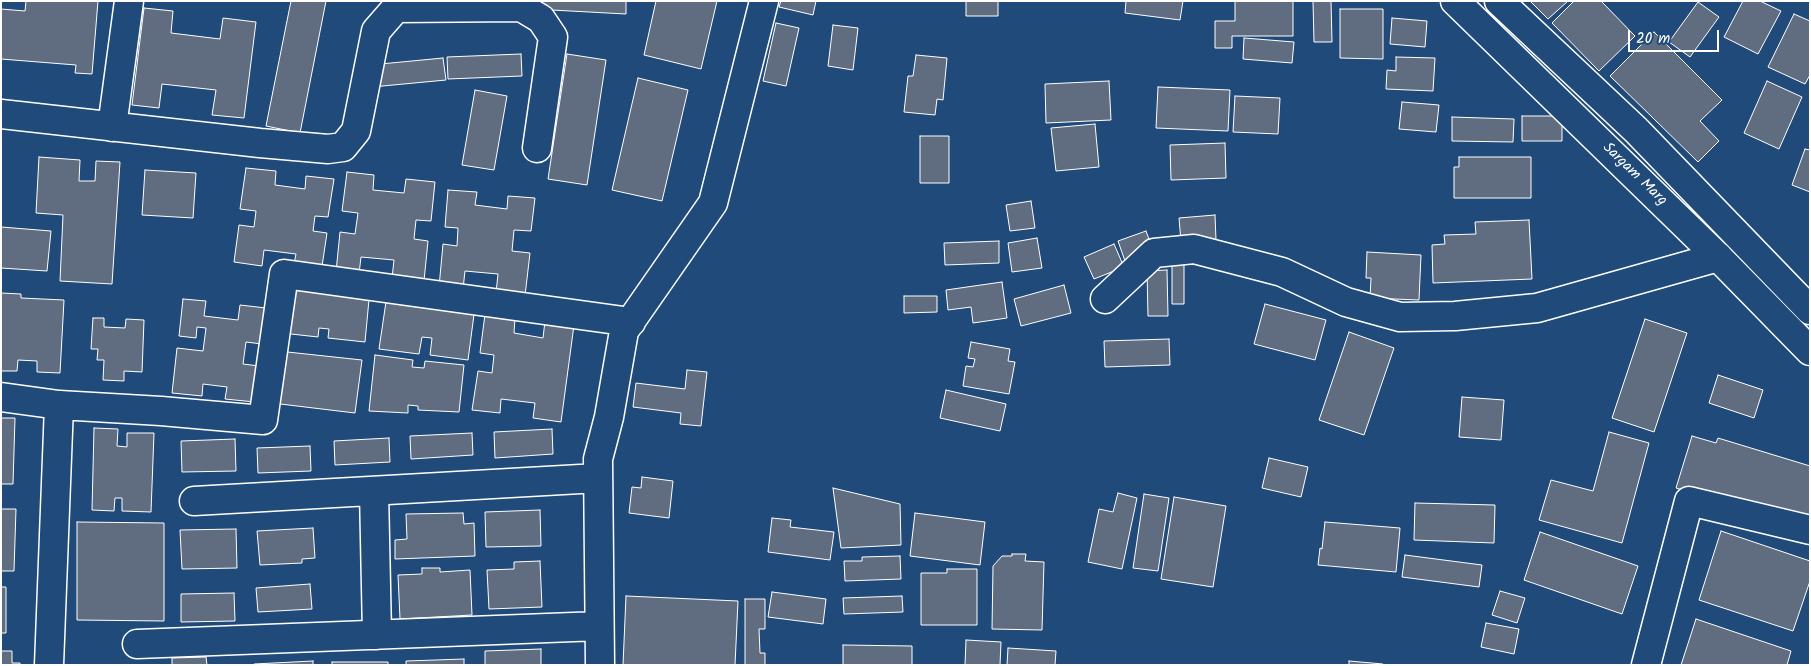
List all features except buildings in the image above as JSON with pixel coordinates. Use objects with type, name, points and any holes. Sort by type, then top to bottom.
[{"type":"street","points":[[112,127],[129,1]]},
{"type":"street","points":[[600,665],[598,459],[609,416],[624,332],[713,203],[764,1]]},
{"type":"street","name":"Sargam Marg","points":[[1455,1],[1718,256],[1810,351]]},
{"type":"street","name":"Sargam Marg","points":[[1499,1],[1636,130],[1810,310]]},
{"type":"street","points":[[1,114],[328,149],[344,147],[356,131],[376,31],[396,8],[521,8],[541,19],[553,37],[537,148]]},
{"type":"street","points":[[1105,298],[1154,254],[1194,249],[1282,272],[1346,302],[1400,317],[1455,316],[1537,308],[1718,256]]},
{"type":"street","points":[[1,397],[59,405],[154,410],[263,420],[284,274],[631,322]]},
{"type":"street","points":[[49,665],[59,405]]},
{"type":"street","points":[[194,500],[598,478]]},
{"type":"street","points":[[374,491],[377,635]]},
{"type":"street","points":[[1646,665],[1689,500],[1810,530]]},
{"type":"street","points":[[137,644],[599,626]]}]
